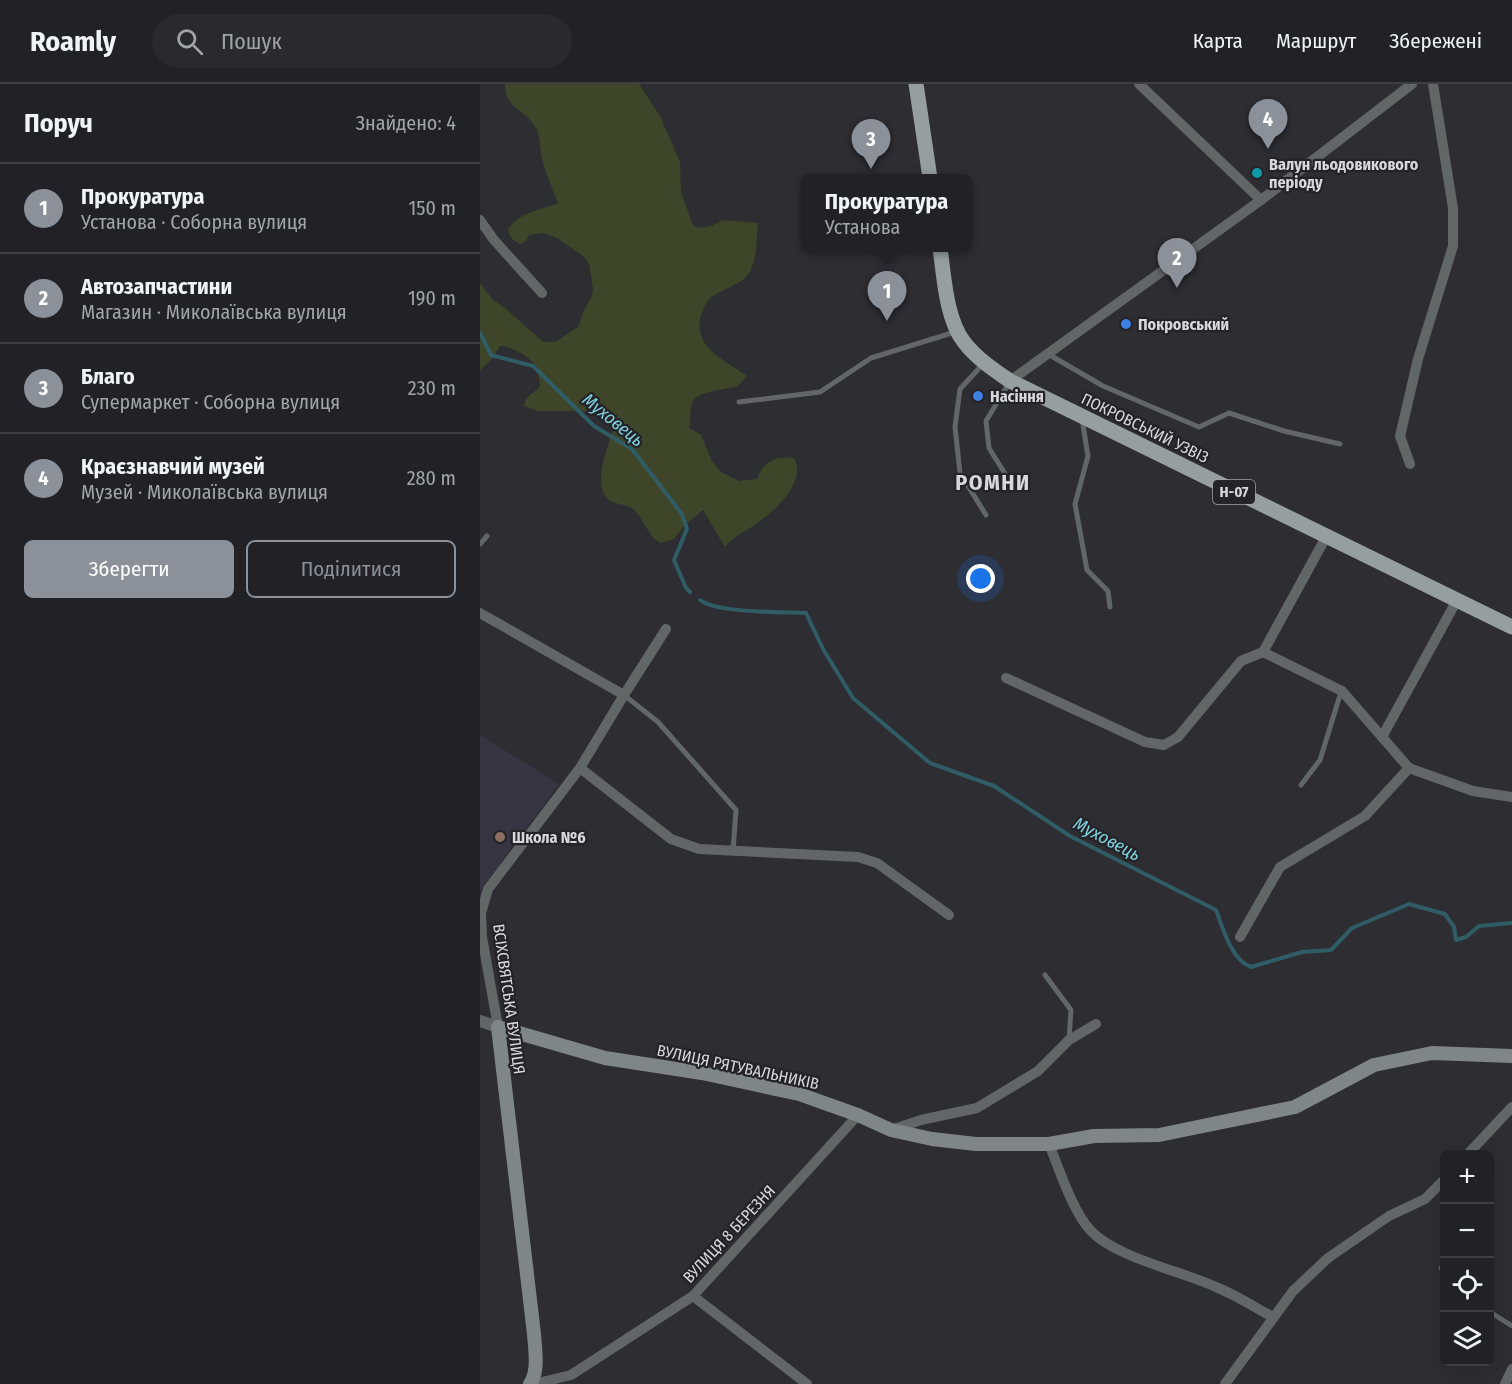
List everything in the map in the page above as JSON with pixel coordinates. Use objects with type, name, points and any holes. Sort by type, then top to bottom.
[{"type":"main road","points":[[916,84],[929,174]]},
{"type":"main road","name":"Н-07","points":[[940,252],[945,288],[961,338]]},
{"type":"main road","name":"ПОКРОВСЬКИЙ УЗВІЗ","points":[[961,338],[984,363],[1010,381],[1512,627]]},
{"type":"main road","name":"ВУЛИЦЯ РЯТУВАЛЬНИКІВ","points":[[498,1028],[605,1058],[702,1073],[799,1094],[858,1115],[891,1130],[976,1144],[1049,1144],[1094,1136],[1159,1135],[1296,1107],[1374,1065],[1432,1053],[1512,1056]]},
{"type":"main road","name":"ВСІХСВЯТСЬКА ВУЛИЦЯ","points":[[498,1028],[534,1334],[537,1383]]},
{"type":"street","points":[[1139,84],[1261,200]]},
{"type":"street","points":[[1010,381],[1261,200],[1412,84]]},
{"type":"street","points":[[1410,464],[1400,435],[1418,359],[1453,246],[1453,208],[1433,84]]},
{"type":"street","points":[[480,220],[494,240],[542,293]]},
{"type":"street","points":[[1006,678],[1145,742],[1164,745],[1178,736],[1241,662],[1263,652],[1326,537]]},
{"type":"street","points":[[1382,737],[1457,600]]},
{"type":"street","points":[[480,613],[624,695]]},
{"type":"street","name":"ВСІХСВЯТСЬКА ВУЛИЦЯ","points":[[498,1028],[482,937],[481,913],[488,890],[580,768],[666,629]]},
{"type":"street","points":[[1263,652],[1342,691],[1409,768],[1473,791],[1512,797]]},
{"type":"street","points":[[580,768],[671,838],[699,849],[858,857],[877,863],[949,915]]},
{"type":"street","points":[[1240,937],[1280,867],[1365,816],[1409,768]]},
{"type":"street","name":"ВУЛИЦЯ РЯТУВАЛЬНИКІВ","points":[[480,1021],[498,1028]]},
{"type":"street","points":[[891,1130],[921,1120],[977,1108],[1038,1071],[1069,1040],[1096,1024]]},
{"type":"street","points":[[1473,1150],[1512,1107]]},
{"type":"street","name":"ВУЛИЦЯ 8 БЕРЕЗНЯ","points":[[537,1383],[571,1375],[693,1296],[858,1115]]},
{"type":"street","points":[[1049,1144],[1065,1184],[1081,1215],[1090,1229],[1108,1245],[1217,1287],[1273,1317]]},
{"type":"street","points":[[1225,1384],[1293,1292],[1328,1258],[1389,1216],[1425,1199],[1440,1184]]},
{"type":"street","points":[[693,1296],[807,1384]]},
{"type":"street","points":[[1505,1384],[1512,1369]]},
{"type":"lane","points":[[739,402],[820,392],[871,358],[961,338]]},
{"type":"lane","points":[[1048,354],[1103,386],[1200,427],[1229,413],[1284,431],[1340,444]]},
{"type":"lane","points":[[984,363],[960,389],[954,427],[960,473],[986,515]]},
{"type":"lane","points":[[1010,381],[986,421],[989,448],[1012,485]]},
{"type":"lane","points":[[1082,417],[1088,456],[1075,504],[1087,570],[1108,591],[1110,607]]},
{"type":"lane","points":[[480,544],[487,536]]},
{"type":"lane","points":[[1301,785],[1320,760],[1342,691]]},
{"type":"lane","points":[[624,695],[658,722],[736,810],[733,851]]},
{"type":"lane","points":[[1045,975],[1071,1010],[1069,1040]]},
{"type":"lane","points":[[1494,1315],[1512,1326]]},
{"type":"shaded area","name":"Школа №6","points":[[480,735],[559,784],[480,891]]},
{"type":"green space","points":[[505,84],[639,84],[660,116],[680,162],[681,192],[693,225],[698,228],[711,226],[723,220],[758,223],[755,258],[750,272],[743,280],[710,298],[700,319],[702,338],[707,346],[747,376],[738,386],[706,393],[695,399],[691,406],[689,428],[701,435],[712,461],[721,472],[739,481],[757,479],[763,468],[776,459],[795,459],[797,468],[793,485],[782,502],[725,547],[703,510],[683,527],[674,539],[661,543],[653,537],[635,511],[609,500],[603,493],[601,483],[604,459],[618,415],[582,411],[538,411],[524,406],[528,397],[540,386],[538,371],[530,360],[504,346],[500,346],[491,360],[480,370],[480,283],[493,300],[543,342],[555,342],[578,327],[593,289],[589,264],[583,256],[557,238],[543,233],[529,235],[526,241],[520,244],[509,234],[508,229],[518,219],[558,203],[542,159],[538,132],[530,120],[511,103]]},
{"type":"waterway","name":"Муховець","points":[[480,333],[491,355],[533,366],[594,426],[632,449],[682,514],[687,529],[674,560],[690,592]]},
{"type":"waterway","name":"Муховець","points":[[700,600],[735,610],[806,613],[823,649],[853,698],[930,763],[994,786],[1070,836],[1216,910],[1233,951],[1238,958],[1251,967],[1302,952],[1331,950],[1352,928],[1409,904],[1445,914],[1454,927],[1456,940],[1466,937],[1479,926],[1512,923]]},
{"type":"place","name":"Краєзнавчий музей","points":[[1268,149]]},
{"type":"place","name":"Благо","points":[[871,169]]},
{"type":"place","name":"Валун льодовикового періоду","points":[[1257,173]]},
{"type":"place","name":"Автозапчастини","points":[[1177,288]]},
{"type":"place","name":"Прокуратура","points":[[887,321]]},
{"type":"place","name":"Покровський","points":[[1126,324]]},
{"type":"place","name":"Насіння","points":[[978,396]]},
{"type":"place","name":"Школа №6","points":[[500,837]]},
{"type":"district","name":"РОМНИ","points":[[993,482]]}]
